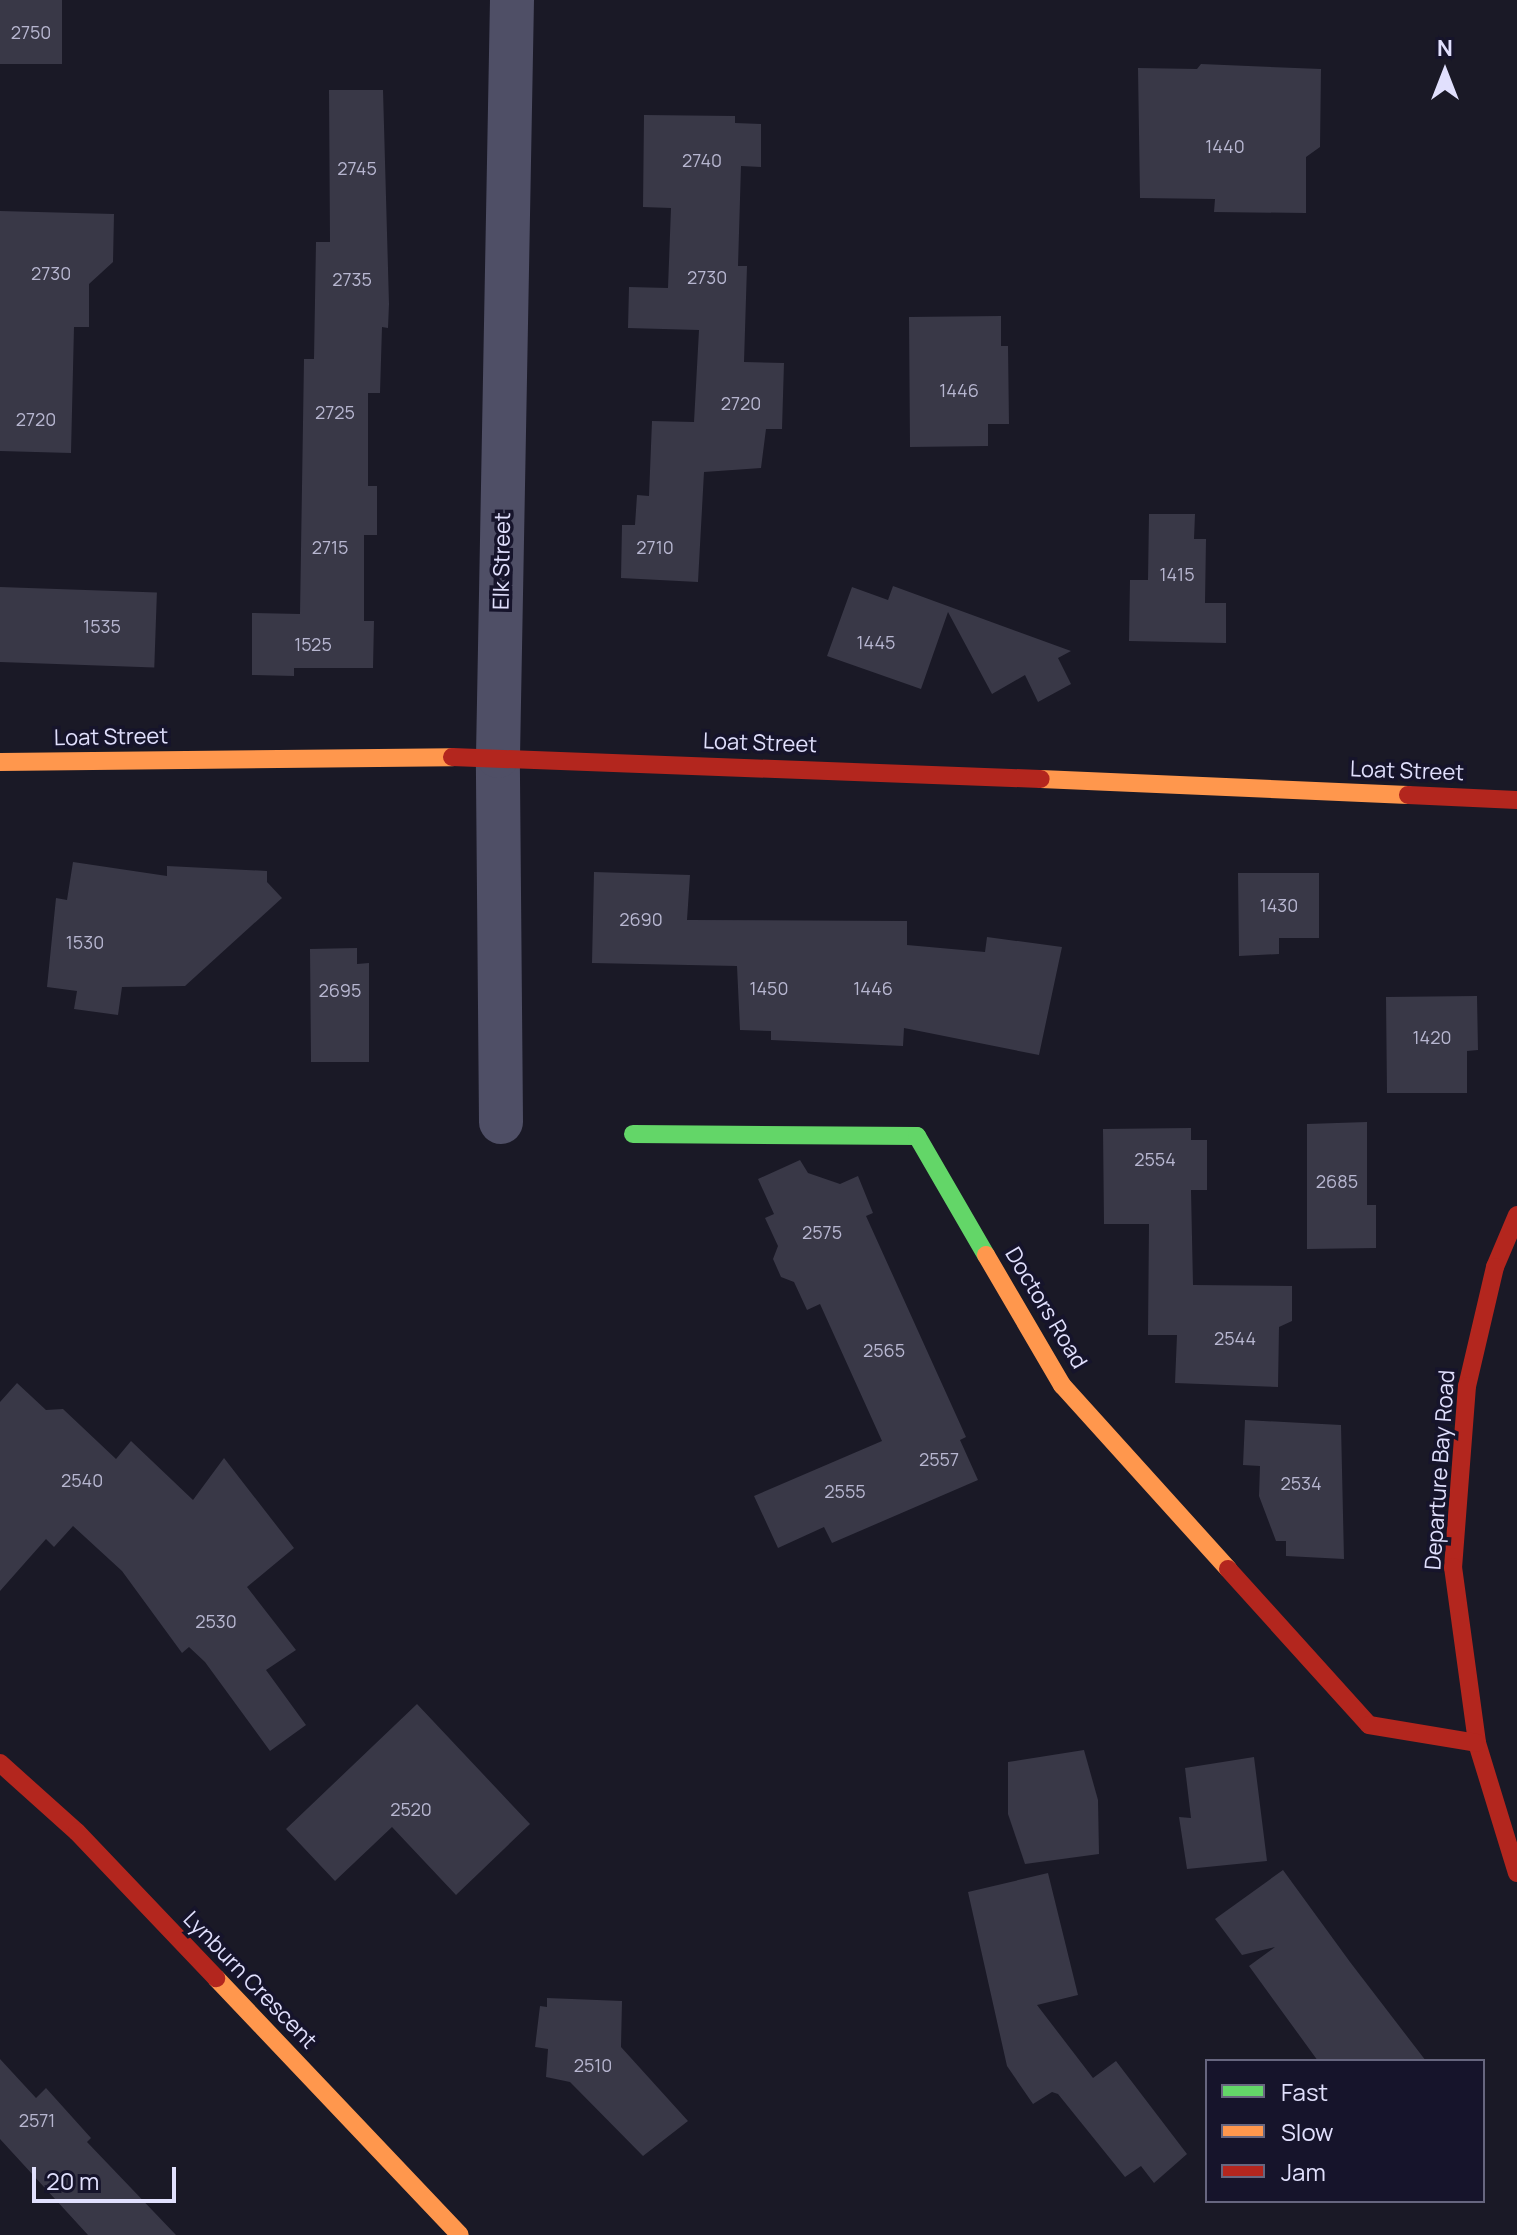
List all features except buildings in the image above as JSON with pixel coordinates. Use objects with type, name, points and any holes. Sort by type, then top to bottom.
[{"type":"street","name":"Elk Street","points":[[501,1122],[498,756],[512,0]]},
{"type":"street","name":"Loat Street","points":[[0,762],[498,756],[1517,800]]},
{"type":"street","name":"Doctors Road","points":[[633,1134],[917,1136],[1062,1385],[1369,1725],[1477,1743]]},
{"type":"street","name":"Departure Bay Road","points":[[1517,1215],[1510,1264],[1467,1386],[1453,1567],[1477,1743],[1517,1873]]},
{"type":"street","name":"Lynburn Crescent","points":[[0,1763],[77,1832],[460,2235]]},
{"type":"traffic: fast","points":[[633,1134],[917,1136],[986,1255]]},
{"type":"traffic: slow","points":[[0,762],[452,757]]},
{"type":"traffic: slow","points":[[1041,779],[1408,795]]},
{"type":"traffic: slow","points":[[986,1255],[1062,1385],[1228,1569]]},
{"type":"traffic: slow","points":[[216,1978],[460,2235]]},
{"type":"traffic: jam","points":[[452,757],[1041,779]]},
{"type":"traffic: jam","points":[[1408,795],[1517,800]]},
{"type":"traffic: jam","points":[[1517,1215],[1495,1267],[1467,1386],[1453,1567],[1477,1743],[1517,1873]]},
{"type":"traffic: jam","points":[[1228,1569],[1369,1725],[1477,1743]]},
{"type":"traffic: jam","points":[[0,1763],[77,1832],[216,1978]]}]
